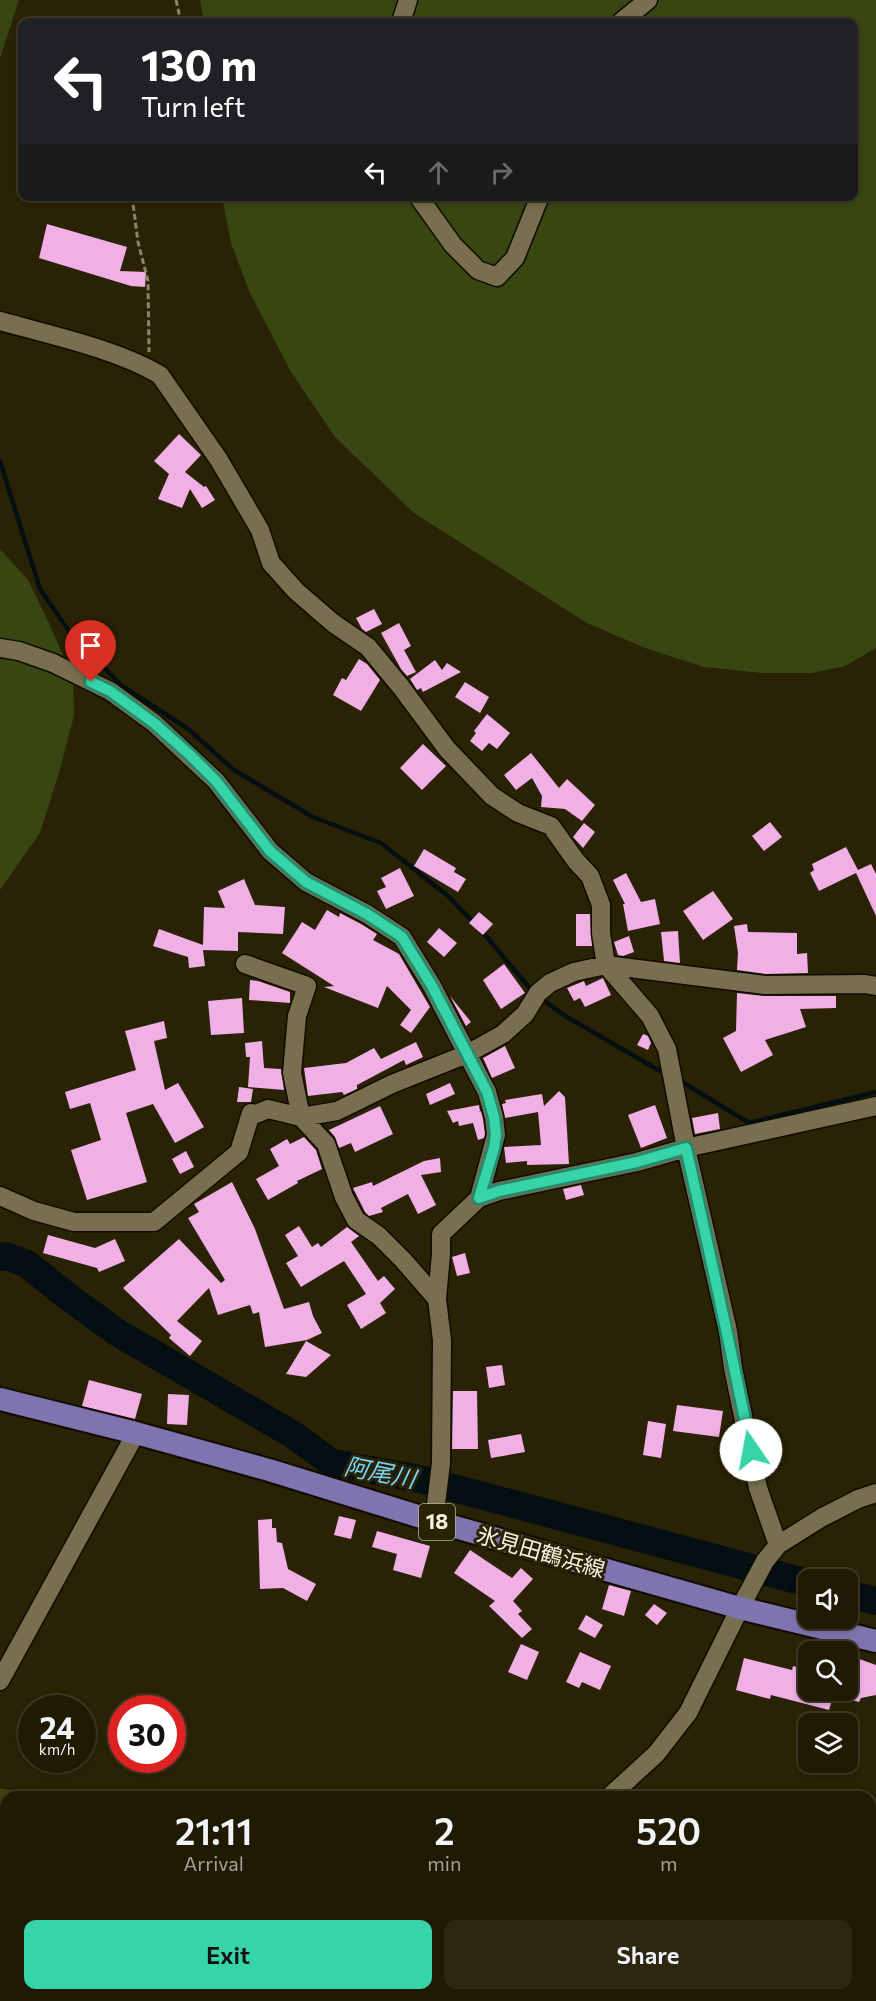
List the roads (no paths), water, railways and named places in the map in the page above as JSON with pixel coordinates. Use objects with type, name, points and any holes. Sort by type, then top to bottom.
[{"type":"main road","name":"氷見田鶴浜線","points":[[0,1399],[435,1512],[744,1599],[876,1641]]},
{"type":"street","points":[[402,18],[408,0]]},
{"type":"street","points":[[626,18],[648,0]]},
{"type":"street","points":[[422,201],[453,245],[478,270],[497,277],[515,258],[538,201]]},
{"type":"street","points":[[0,321],[81,344],[148,368],[160,375],[213,452],[260,530],[271,563],[296,591],[333,623],[368,647],[447,749],[492,796],[518,813],[551,826],[576,861],[590,876],[601,905],[606,965],[650,1016],[667,1049],[686,1148],[728,1331],[733,1368],[758,1488],[778,1545]]},
{"type":"street","points":[[0,648],[19,651],[53,663],[110,691],[145,716],[216,781],[270,851],[306,882],[367,914],[402,937],[432,986],[487,1092],[496,1135],[479,1198]]},
{"type":"street","points":[[245,964],[307,986],[297,1016],[292,1073],[301,1116],[326,1144],[344,1197],[356,1220],[379,1236],[437,1299]]},
{"type":"street","points":[[0,1196],[34,1211],[74,1222],[154,1222],[239,1152],[251,1113],[256,1114],[268,1109],[301,1116],[337,1111],[392,1084],[467,1054],[503,1034],[525,1014],[538,993],[550,983],[574,972],[606,965],[765,985],[866,984],[876,986]]},
{"type":"street","points":[[435,1512],[441,1463],[442,1340],[437,1299],[441,1234],[479,1198],[499,1191],[637,1162],[686,1148],[876,1106]]},
{"type":"street","points":[[0,1681],[136,1433]]},
{"type":"street","points":[[616,1791],[656,1754],[688,1713],[744,1599],[765,1561],[778,1545],[820,1518],[858,1499],[876,1493]]},
{"type":"waterway","points":[[0,461],[40,589],[71,634],[122,686],[187,728],[234,770],[313,817],[381,843],[448,896],[474,923]]},
{"type":"waterway","points":[[480,929],[533,992]]},
{"type":"waterway","points":[[540,997],[562,1014],[660,1071]]},
{"type":"waterway","points":[[684,1083],[749,1123],[876,1092]]},
{"type":"waterway","name":"阿尾川","points":[[0,1257],[6,1256],[27,1264],[118,1333],[292,1434],[332,1463],[420,1479],[798,1580]]},
{"type":"waterway","name":"阿尾川","points":[[858,1596],[876,1601]]}]
